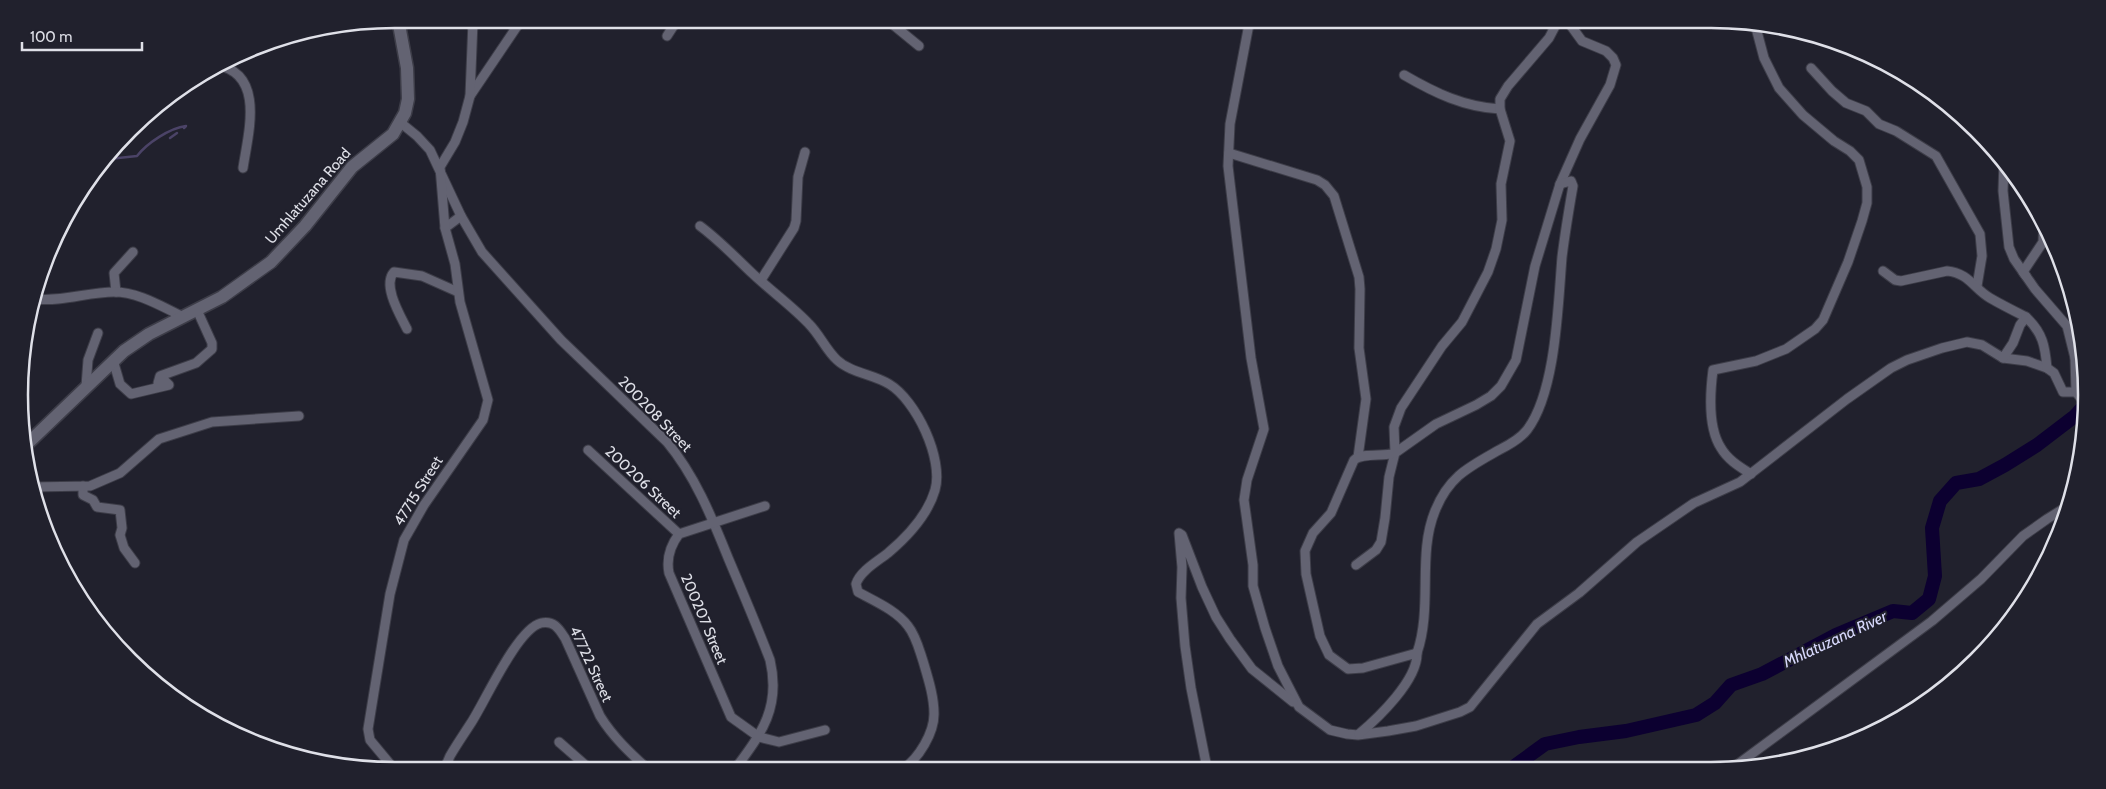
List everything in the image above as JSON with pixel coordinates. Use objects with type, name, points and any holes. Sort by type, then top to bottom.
[{"type":"street","name":"Umhlatuzana Road","points":[[31,440],[112,360],[134,343],[222,297],[271,262],[305,226],[352,167],[385,141],[401,123],[406,113],[407,68],[400,28]]},
{"type":"street","points":[[440,168],[455,142],[470,96],[473,28]]},
{"type":"street","points":[[470,96],[516,28]]},
{"type":"street","points":[[667,36],[672,28]]},
{"type":"street","points":[[897,28],[919,46]]},
{"type":"street","points":[[1248,28],[1230,124],[1228,166],[1251,358],[1264,429],[1247,480],[1244,500],[1253,565],[1253,586],[1278,666],[1299,707]]},
{"type":"street","points":[[1356,565],[1376,550],[1381,542],[1389,477],[1395,453],[1394,427],[1401,408],[1442,346],[1462,322],[1488,272],[1496,249],[1502,220],[1501,184],[1504,162],[1510,141],[1500,110],[1500,99],[1549,38],[1554,28]]},
{"type":"street","points":[[1417,653],[1363,668],[1348,669],[1329,655],[1320,636],[1306,574],[1305,551],[1313,533],[1331,513],[1348,470],[1354,460],[1358,457],[1395,453],[1436,424],[1491,396],[1510,373],[1516,360],[1536,266],[1560,184],[1580,140],[1610,85],[1616,65],[1613,58],[1606,51],[1582,41],[1573,28]]},
{"type":"street","points":[[1751,474],[1734,463],[1720,448],[1711,411],[1713,370],[1756,362],[1786,349],[1801,340],[1823,320],[1848,262],[1862,221],[1867,187],[1859,160],[1850,151],[1834,141],[1803,116],[1779,88],[1764,58],[1757,31]]},
{"type":"street","points":[[226,68],[233,71],[244,82],[249,92],[251,106],[250,121],[243,168]]},
{"type":"street","points":[[1811,68],[1846,103],[1866,111],[1880,124],[1896,131],[1936,156],[1980,234],[1982,256],[1978,286]]},
{"type":"street","points":[[1404,74],[1450,99],[1473,106],[1500,110]]},
{"type":"street","name":"200208 Street","points":[[401,123],[430,150],[461,216],[482,252],[561,340],[667,442],[682,460],[693,479],[713,521],[770,660],[774,676],[771,708],[759,737],[741,762]]},
{"type":"street","points":[[761,280],[794,228],[798,177],[805,152]]},
{"type":"street","points":[[1229,153],[1317,180],[1334,196],[1359,277],[1359,348],[1366,399],[1358,457]]},
{"type":"street","name":"47715 Street","points":[[388,762],[370,740],[368,729],[390,594],[401,550],[409,530],[458,454],[483,420],[488,406],[488,400],[466,328],[458,292],[455,264],[445,228],[440,168]]},
{"type":"street","points":[[2004,172],[2003,190],[2009,247],[2014,259],[2045,303],[2056,312],[2067,326],[2078,378]]},
{"type":"street","points":[[1358,734],[1378,718],[1393,701],[1415,668],[1426,614],[1427,541],[1434,513],[1447,486],[1460,472],[1508,445],[1526,432],[1546,391],[1558,313],[1563,255],[1573,186],[1571,181],[1560,184]]},
{"type":"street","points":[[445,228],[461,216]]},
{"type":"street","points":[[700,226],[719,240],[803,317],[840,363],[888,383],[898,391],[917,416],[935,454],[938,475],[931,500],[919,520],[861,576],[856,584],[858,592],[900,617],[909,626],[930,684],[934,714],[932,725],[917,756],[911,762]]},
{"type":"street","points":[[2026,277],[2023,272],[2043,242],[2043,237]]},
{"type":"street","points":[[116,292],[114,273],[133,252]]},
{"type":"street","points":[[1883,271],[1895,280],[1901,281],[1947,271],[1954,272],[1978,286],[1990,298],[2026,317],[2038,328],[2045,349],[2047,368]]},
{"type":"street","points":[[407,329],[394,302],[389,283],[394,272],[422,276],[458,292]]},
{"type":"street","points":[[40,300],[52,301],[80,295],[116,292],[147,299],[184,316]]},
{"type":"street","points":[[112,360],[120,384],[131,394],[169,385],[164,380],[158,383],[160,376],[196,363],[212,349],[212,343],[197,310]]},
{"type":"street","points":[[2003,358],[2026,317]]},
{"type":"street","points":[[86,386],[88,360],[98,333]]},
{"type":"street","points":[[1206,762],[1191,688],[1186,646],[1181,598],[1182,567],[1179,533],[1182,535],[1216,617],[1246,663],[1299,707],[1330,730],[1347,734],[1416,726],[1470,707],[1537,624],[1578,593],[1637,542],[1660,524],[1694,503],[1740,482],[1870,381],[1907,360],[1966,342],[1982,345],[2003,358],[2047,368],[2054,372],[2063,392],[2078,398]]},
{"type":"street","points":[[40,487],[90,486],[120,473],[159,439],[212,422],[299,416]]},
{"type":"street","name":"200206 Street","points":[[588,450],[679,534]]},
{"type":"street","points":[[82,486],[83,495],[93,500],[97,507],[120,510],[122,528],[120,536],[124,548],[135,563]]},
{"type":"street","points":[[679,534],[713,521],[765,506]]},
{"type":"street","points":[[1743,760],[1932,621],[1988,573],[2023,536],[2059,511]]},
{"type":"street","name":"200207 Street","points":[[679,534],[669,551],[667,564],[669,573],[728,713],[759,737]]},
{"type":"street","name":"47722 Street","points":[[448,762],[508,659],[534,627],[541,623],[550,623],[559,628],[565,638],[606,726],[641,762]]},
{"type":"street","points":[[759,737],[779,742],[825,730]]},
{"type":"street","points":[[559,742],[582,762]]},
{"type":"waterway","points":[[114,158],[137,156],[159,137],[186,126],[184,128]]},
{"type":"waterway","points":[[170,138],[177,133]]},
{"type":"waterway","name":"Mhlatuzana River","points":[[1520,762],[1545,744],[1579,737],[1626,731],[1696,715],[1715,703],[1731,685],[1762,674],[1836,635],[1893,611],[1912,613],[1929,599],[1935,576],[1932,528],[1940,501],[1956,483],[1979,479],[2005,465],[2037,445],[2078,413]]}]
